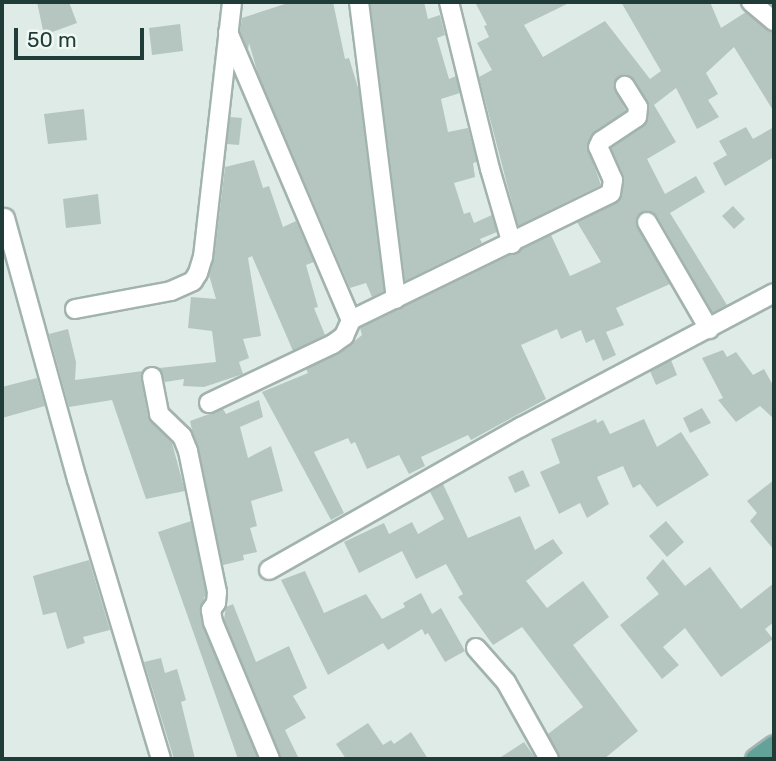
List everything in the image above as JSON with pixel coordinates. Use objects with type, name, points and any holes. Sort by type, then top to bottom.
[{"type":"main road","points":[[756,759],[774,746]]},
{"type":"street","points":[[75,309],[171,291],[193,281],[198,274],[203,257],[232,2]]},
{"type":"street","points":[[359,2],[396,299]]},
{"type":"street","points":[[449,2],[490,169],[512,244]]},
{"type":"street","points":[[751,2],[774,21]]},
{"type":"street","points":[[228,32],[351,320]]},
{"type":"street","points":[[209,402],[333,344],[344,336],[351,320],[512,244],[611,193],[612,180],[598,147],[601,141],[637,117],[638,107],[625,86]]},
{"type":"street","points":[[5,218],[77,479],[161,759]]},
{"type":"street","points":[[647,222],[709,329]]},
{"type":"street","points":[[269,570],[521,427],[774,293]]},
{"type":"street","points":[[152,377],[159,414],[182,436],[188,451],[217,592],[216,603],[211,610],[213,622],[270,759]]},
{"type":"street","points":[[476,648],[506,682],[549,759]]},
{"type":"building","points":[[37,2],[69,2],[77,23],[44,35]]},
{"type":"building","points":[[291,2],[333,2],[345,59],[349,58],[359,91],[384,291],[372,297],[366,283],[350,288],[258,74],[249,43],[248,50],[240,31],[242,18]]},
{"type":"building","points":[[370,2],[424,2],[428,19],[440,15],[445,35],[437,38],[449,79],[456,76],[460,93],[441,99],[448,132],[468,128],[477,162],[473,163],[475,177],[454,183],[464,214],[470,212],[474,223],[492,215],[497,232],[480,239],[482,243],[405,281]]},
{"type":"building","points":[[475,2],[571,2],[524,25],[543,57],[605,21],[650,79],[661,71],[621,2],[710,2],[721,28],[746,12],[774,32],[774,112],[734,47],[706,73],[718,94],[708,100],[719,117],[697,129],[676,88],[654,105],[676,142],[647,159],[665,194],[696,176],[705,192],[670,213],[727,305],[713,313],[657,216],[652,212],[642,212],[637,217],[637,227],[670,284],[616,308],[624,325],[606,332],[616,355],[603,361],[594,339],[586,343],[581,330],[561,339],[557,329],[521,345],[546,399],[471,440],[468,435],[421,457],[425,466],[409,474],[399,455],[367,469],[355,442],[351,444],[348,438],[314,452],[344,513],[331,520],[262,392],[308,373],[306,369],[340,353],[362,335],[360,328],[551,235],[570,276],[601,262],[577,222],[620,199],[624,176],[611,148],[643,126],[648,119],[648,102],[635,80],[625,75],[618,77],[614,87],[626,111],[594,132],[587,146],[601,185],[518,226],[479,77],[492,70],[477,43],[489,37],[484,26],[487,25]]},
{"type":"building","points":[[180,24],[183,51],[152,55],[149,28]]},
{"type":"building","points":[[84,109],[87,140],[48,144],[44,114]]},
{"type":"building","points":[[230,117],[242,118],[239,145],[227,144]]},
{"type":"building","points":[[746,127],[753,139],[774,127],[774,157],[725,186],[713,163],[727,155],[719,141]]},
{"type":"building","points":[[254,160],[263,188],[269,186],[283,227],[296,221],[314,262],[306,265],[318,307],[314,308],[325,335],[293,351],[252,256],[248,258],[261,336],[243,339],[249,358],[239,362],[243,374],[204,387],[183,386],[184,379],[165,382],[159,368],[216,362],[212,331],[188,328],[191,297],[216,299],[209,275],[214,259],[225,167]]},
{"type":"building","points":[[98,194],[101,224],[66,228],[63,199]]},
{"type":"building","points":[[733,206],[745,219],[734,229],[722,216]]},
{"type":"building","points":[[68,329],[76,362],[75,380],[143,371],[141,379],[148,416],[172,443],[185,491],[146,499],[112,400],[69,407],[49,334]]},
{"type":"building","points":[[723,350],[727,357],[736,352],[753,375],[764,369],[774,387],[774,419],[760,406],[736,422],[718,400],[723,398],[702,358]]},
{"type":"building","points":[[671,360],[677,375],[656,385],[650,371]]},
{"type":"building","points":[[37,378],[45,406],[2,418],[2,387]]},
{"type":"building","points":[[259,400],[263,417],[240,427],[248,458],[271,446],[283,491],[251,501],[257,526],[250,528],[257,552],[243,555],[244,560],[223,565],[190,421],[223,409],[226,414]]},
{"type":"building","points":[[702,408],[711,423],[690,433],[683,418]]},
{"type":"building","points":[[596,419],[597,423],[603,420],[610,434],[644,419],[657,447],[681,432],[709,475],[657,507],[640,484],[633,488],[623,466],[597,477],[609,504],[587,518],[580,503],[559,514],[540,472],[560,463],[551,439]]},
{"type":"building","points":[[523,470],[530,486],[515,493],[508,477]]},
{"type":"building","points":[[774,480],[774,550],[750,521],[757,513],[747,501]]},
{"type":"building","points":[[443,484],[468,538],[520,516],[535,550],[553,539],[563,553],[526,581],[547,608],[583,581],[609,617],[573,645],[638,731],[604,759],[560,759],[548,734],[583,707],[522,627],[493,645],[458,597],[463,594],[446,564],[416,579],[402,551],[359,573],[344,542],[384,523],[389,534],[412,522],[418,534],[444,519],[430,492]]},
{"type":"building","points":[[191,521],[206,593],[200,611],[202,624],[258,759],[238,759],[158,532]]},
{"type":"building","points":[[666,521],[684,542],[667,557],[649,536]]},
{"type":"building","points":[[663,559],[685,586],[710,567],[741,609],[774,583],[774,622],[765,629],[773,639],[721,677],[685,628],[663,647],[679,665],[662,679],[620,625],[659,594],[646,578]]},
{"type":"building","points":[[89,560],[110,630],[83,637],[85,643],[67,649],[56,612],[43,615],[33,576]]},
{"type":"building","points":[[305,571],[324,613],[366,594],[382,619],[405,607],[403,603],[421,593],[432,614],[441,608],[465,651],[445,662],[428,633],[425,635],[422,629],[388,650],[383,643],[328,675],[281,580]]},
{"type":"building","points":[[233,604],[256,662],[289,646],[307,688],[293,696],[306,718],[285,730],[299,759],[281,759],[224,619],[226,607]]},
{"type":"building","points":[[161,658],[165,673],[177,669],[186,700],[181,702],[195,759],[174,759],[144,662]]},
{"type":"building","points":[[368,723],[383,745],[391,740],[394,744],[411,732],[428,759],[346,759],[336,744]]},
{"type":"building","points":[[524,742],[536,759],[498,759]]}]
